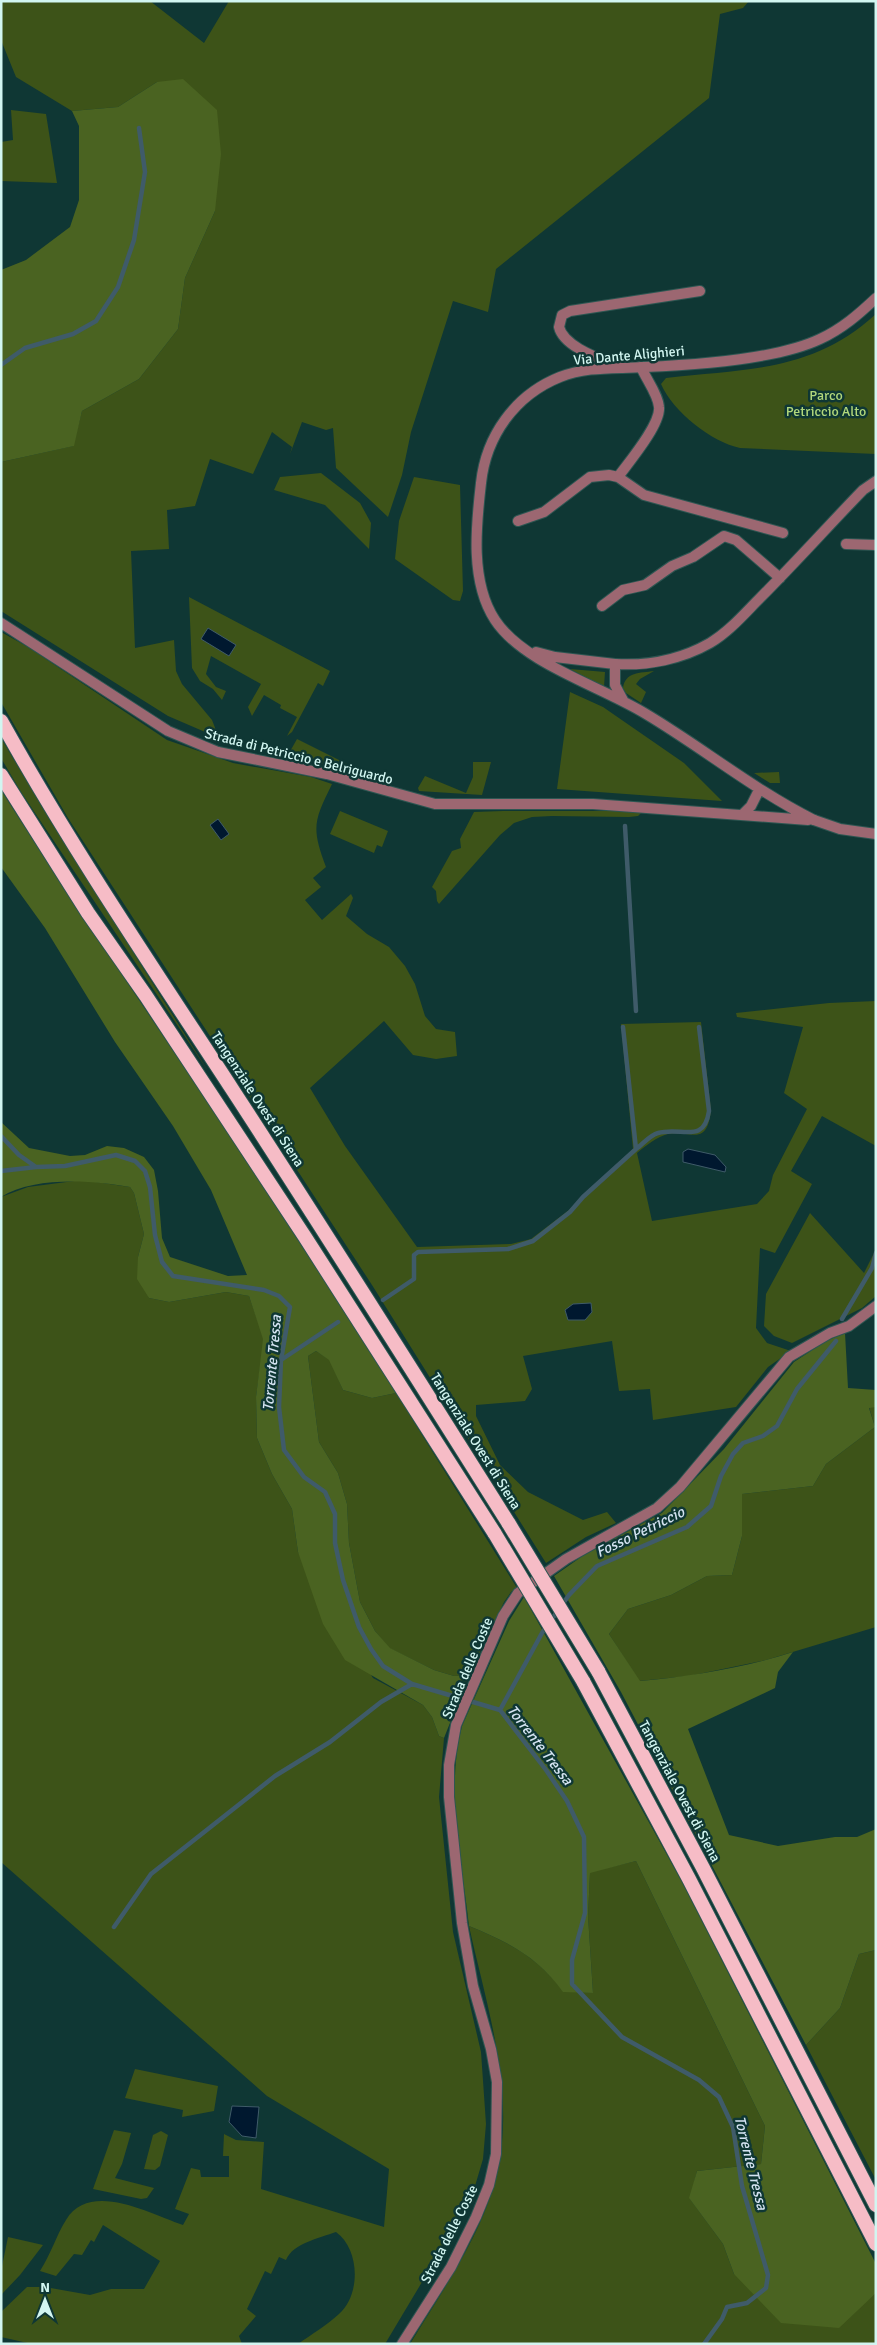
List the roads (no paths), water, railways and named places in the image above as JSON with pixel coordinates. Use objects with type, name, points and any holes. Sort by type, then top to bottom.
[{"type":"highway","name":"Tangenziale Ovest di Siena","points":[[1,721],[25,764],[108,897],[323,1229],[509,1524],[598,1671],[733,1927],[876,2205]]},
{"type":"highway","points":[[1,776],[88,913],[146,996],[300,1229],[494,1534],[584,1680],[876,2244]]},
{"type":"street","points":[[623,368],[596,357],[567,340],[558,327],[562,315],[570,311],[700,292]]},
{"type":"street","name":"Via Dante Alighieri","points":[[759,790],[623,700],[599,690],[540,659],[503,631],[494,618],[483,595],[479,575],[480,494],[489,448],[500,426],[510,412],[540,386],[562,376],[579,371],[734,359],[798,348],[821,339],[843,327],[876,298]]},
{"type":"street","points":[[618,477],[652,428],[659,412],[659,404],[641,367]]},
{"type":"street","points":[[518,521],[544,512],[590,477],[602,475],[618,477],[644,495],[783,533]]},
{"type":"street","name":"Via Dante Alighieri","points":[[518,643],[556,657],[615,664],[646,664],[691,653],[711,643],[725,633],[863,490],[876,481]]},
{"type":"street","points":[[602,606],[623,590],[645,585],[672,566],[693,557],[724,536],[736,540],[780,578]]},
{"type":"street","points":[[846,544],[876,545]]},
{"type":"street","name":"Strada di Petriccio e Belriguardo","points":[[1,623],[161,726],[195,744],[233,756],[327,774],[435,804],[593,804],[814,820]]},
{"type":"street","points":[[615,664],[615,685],[623,700]]},
{"type":"street","points":[[743,814],[752,806],[759,790]]},
{"type":"street","name":"Strada di Petriccio e Belriguardo","points":[[759,790],[814,820],[840,829],[876,834]]},
{"type":"street","name":"Strada delle Coste","points":[[402,2344],[450,2267],[476,2217],[488,2186],[496,2154],[497,2082],[491,2049],[473,1986],[462,1923],[449,1797],[450,1766],[456,1725],[503,1616],[518,1593],[566,1559],[657,1508],[680,1487],[789,1356],[830,1333],[849,1326],[876,1306]]},
{"type":"water","points":[[208,628],[236,645],[229,656],[201,639]]},
{"type":"water","points":[[218,819],[229,834],[221,840],[210,825]]},
{"type":"water","points":[[688,1149],[715,1155],[726,1167],[725,1172],[683,1162],[683,1152]]},
{"type":"water","points":[[591,1303],[592,1312],[585,1320],[568,1320],[565,1310],[573,1304]]},
{"type":"water","points":[[232,2106],[259,2107],[256,2138],[242,2136],[229,2122]]},
{"type":"waterway","points":[[1,365],[25,348],[73,334],[96,321],[118,287],[134,240],[145,172],[139,128]]},
{"type":"waterway","points":[[625,826],[636,1011]]},
{"type":"waterway","points":[[383,1300],[414,1279],[414,1255],[418,1252],[508,1249],[533,1241],[570,1212],[583,1197],[636,1149],[623,1027]]},
{"type":"waterway","points":[[636,1149],[655,1134],[667,1131],[697,1131],[702,1128],[706,1121],[709,1111],[699,1027]]},
{"type":"waterway","name":"Torrente Tressa","points":[[1,1136],[19,1155],[36,1167],[65,1166],[116,1155],[135,1161],[145,1171],[150,1187],[155,1235],[162,1262],[173,1276],[264,1290],[279,1296],[290,1307],[281,1360],[279,1407],[284,1450],[304,1477],[325,1492],[335,1514],[335,1543],[343,1580],[359,1627],[383,1666],[412,1684],[500,1710],[546,1770],[567,1801],[584,1837],[585,1913],[572,1960],[572,1984],[622,2037],[699,2080],[719,2097],[733,2127],[742,2186],[768,2275],[766,2288],[747,2303],[727,2307],[722,2319],[704,2344]]},
{"type":"waterway","points":[[1,1171],[36,1167]]},
{"type":"waterway","name":"Fosso Petriccio","points":[[842,1319],[872,1268],[876,1253]]},
{"type":"waterway","points":[[281,1360],[338,1322]]},
{"type":"waterway","name":"Fosso Petriccio","points":[[500,1710],[542,1633],[569,1595],[597,1566],[687,1527],[711,1506],[721,1476],[733,1454],[743,1443],[763,1436],[777,1426],[797,1389],[836,1341]]},
{"type":"waterway","points":[[114,1927],[151,1874],[275,1776],[330,1742],[381,1702],[412,1684]]},
{"type":"park label","name":"Parco Petriccio Alto","points":[[826,404]]}]
